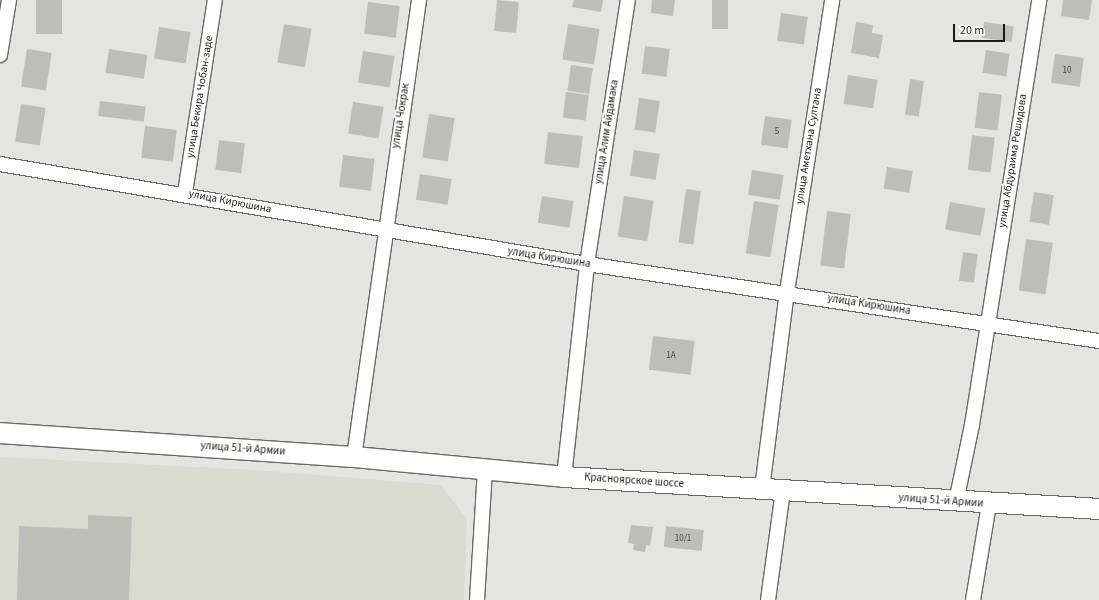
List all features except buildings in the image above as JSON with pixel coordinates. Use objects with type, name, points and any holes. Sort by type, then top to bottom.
[{"type":"main road","name":"улица 51-й Армии","points":[[0,433],[354,458],[485,471]]},
{"type":"main road","name":"Красноярское шоссе","points":[[485,471],[784,491]]},
{"type":"main road","name":"улица 51-й Армии","points":[[784,491],[989,504],[1099,509]]},
{"type":"street","points":[[0,55],[9,0]]},
{"type":"street","name":"улица Бекира Чобан-заде","points":[[185,193],[215,0]]},
{"type":"street","name":"улица Чокрак","points":[[354,458],[384,232],[419,0]]},
{"type":"street","name":"улица Алим Айдамака","points":[[564,477],[587,264],[628,0]]},
{"type":"street","name":"улица Аметхана Султана","points":[[762,489],[787,292],[832,0]]},
{"type":"street","name":"улица Абдураима Решидова","points":[[956,502],[972,425],[987,322],[1039,0]]},
{"type":"street","name":"улица Кирюшина","points":[[0,164],[185,193],[384,232],[587,264],[987,322],[1099,341]]},
{"type":"street","points":[[476,600],[485,471]]},
{"type":"street","points":[[768,600],[784,491]]},
{"type":"street","points":[[973,600],[989,504]]},
{"type":"shaded area","points":[[0,457],[255,470],[441,485],[467,519],[464,600],[0,600]]}]
